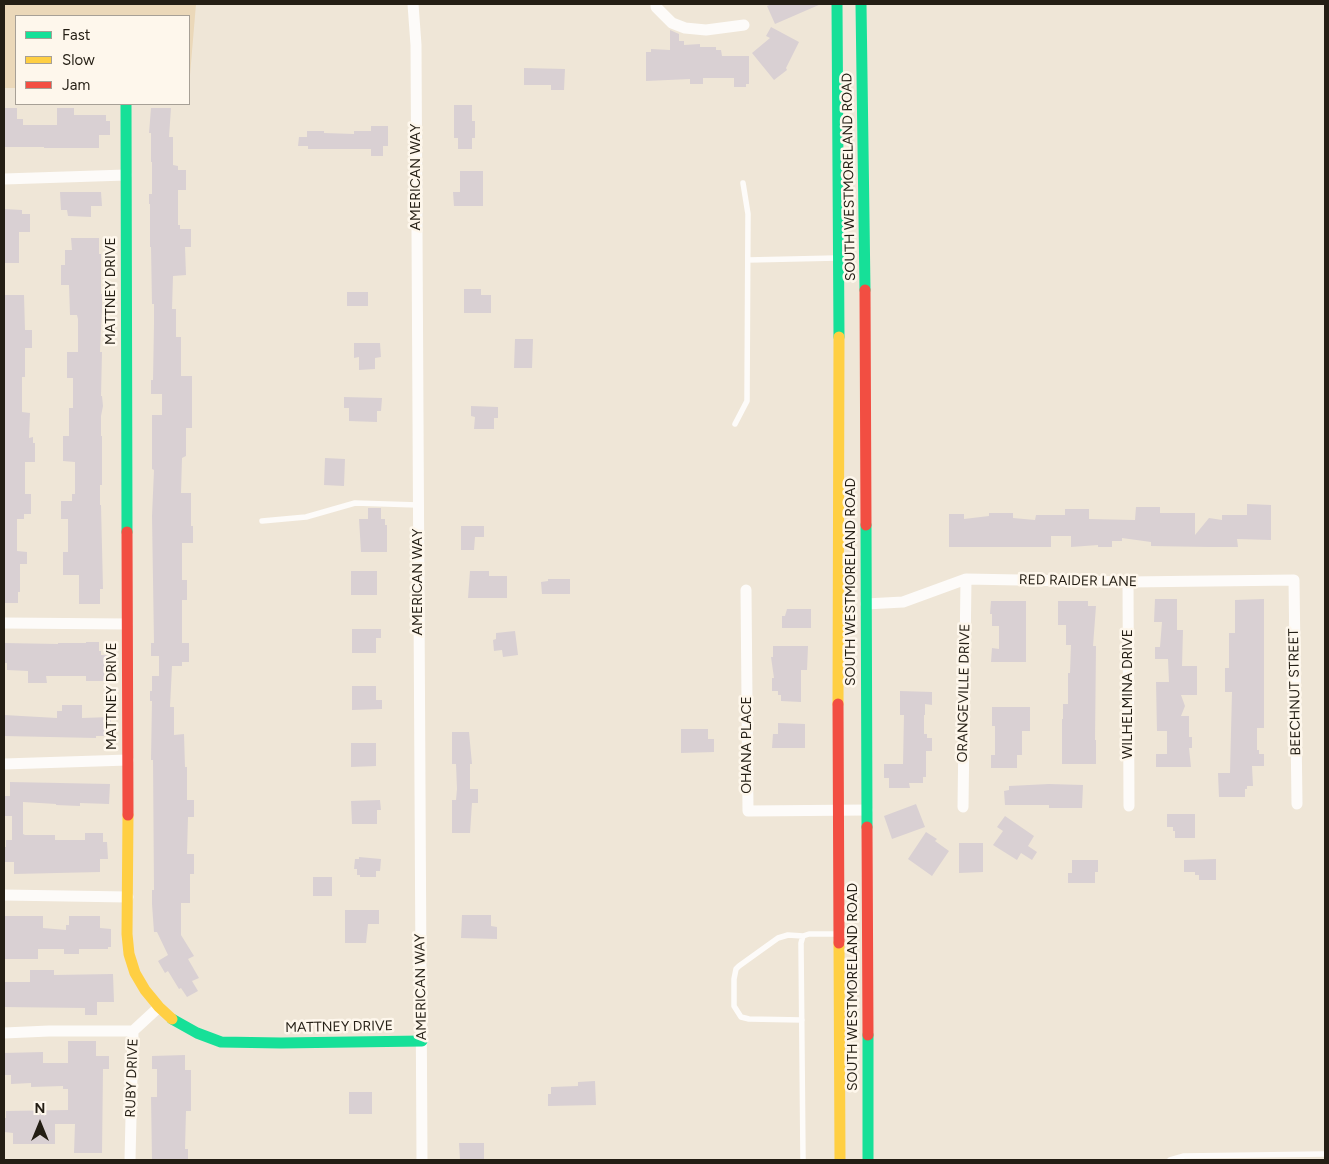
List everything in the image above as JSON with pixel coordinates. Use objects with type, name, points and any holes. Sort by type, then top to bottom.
[{"type":"main road","name":"SOUTH WESTMORELAND ROAD","points":[[837,4],[852,259],[852,604],[867,810],[853,948],[840,1160]]},
{"type":"main road","name":"SOUTH WESTMORELAND ROAD","points":[[861,4],[852,259],[852,604],[838,810],[839,934],[853,948],[868,1160]]},
{"type":"main road","name":"MATTNEY DRIVE","points":[[126,105],[127,934],[129,954],[140,982],[159,1007],[176,1022],[197,1033],[221,1042],[422,1041]]},
{"type":"street","name":"AMERICAN WAY","points":[[413,4],[416,45],[422,1160]]},
{"type":"street","points":[[656,4],[656,7],[672,23],[685,28],[706,30],[744,25]]},
{"type":"street","points":[[4,179],[126,175]]},
{"type":"street","name":"RED RAIDER LANE","points":[[852,604],[903,602],[966,579],[1128,582],[1294,580]]},
{"type":"street","name":"ORANGEVILLE DRIVE","points":[[963,807],[966,579]]},
{"type":"street","name":"BEECHNUT STREET","points":[[1294,580],[1297,804]]},
{"type":"street","name":"WILHELMINA DRIVE","points":[[1128,582],[1129,806]]},
{"type":"street","name":"OHANA PLACE","points":[[746,590],[748,812],[867,810]]},
{"type":"street","points":[[4,623],[127,624]]},
{"type":"street","points":[[4,764],[128,760]]},
{"type":"street","points":[[4,895],[128,897]]},
{"type":"street","name":"RUBY DRIVE","points":[[130,1160],[134,1031],[159,1007]]},
{"type":"street","points":[[4,1033],[134,1031]]},
{"type":"lane","points":[[735,424],[747,401],[748,214],[743,183]]},
{"type":"lane","points":[[748,260],[852,259]]},
{"type":"lane","points":[[262,521],[306,517],[355,504],[418,505]]},
{"type":"lane","points":[[802,1020],[749,1019],[740,1016],[734,1006],[734,978],[736,969],[778,938],[788,934],[803,936],[809,934],[839,934]]},
{"type":"lane","points":[[803,936],[801,944],[803,1160]]},
{"type":"lane","points":[[1170,1160],[1184,1156],[1325,1154]]},
{"type":"shaded area","points":[[4,4],[196,4],[190,75],[190,15],[15,15],[15,88],[4,88]]},
{"type":"building","points":[[772,4],[821,4],[775,24],[767,6]]},
{"type":"building","points":[[771,27],[799,42],[786,68],[787,70],[774,80],[752,53],[770,38],[766,36]]},
{"type":"building","points":[[670,30],[679,34],[679,41],[684,41],[684,45],[700,44],[700,47],[716,47],[716,50],[721,50],[722,56],[749,56],[749,84],[746,84],[746,87],[734,87],[734,78],[703,78],[703,84],[690,84],[690,79],[646,81],[646,52],[651,52],[651,49],[670,50]]},
{"type":"building","points":[[524,68],[565,69],[564,90],[551,90],[551,85],[524,85]]},
{"type":"building","points":[[454,105],[472,105],[472,121],[475,121],[475,138],[472,138],[472,149],[458,149],[458,138],[454,138]]},
{"type":"building","points":[[4,108],[17,108],[17,119],[23,119],[23,125],[57,125],[57,108],[74,108],[74,115],[106,115],[106,121],[110,121],[110,135],[99,135],[99,148],[4,147]]},
{"type":"building","points":[[151,108],[171,108],[169,137],[173,137],[173,165],[178,166],[178,170],[186,170],[186,190],[178,190],[178,225],[180,225],[180,229],[191,229],[191,247],[185,247],[186,275],[173,276],[172,309],[176,309],[176,337],[181,337],[181,376],[192,376],[192,428],[186,428],[186,456],[182,458],[181,493],[191,493],[191,526],[193,526],[193,543],[182,543],[182,580],[187,580],[187,600],[182,600],[182,643],[189,643],[189,662],[182,662],[182,666],[172,666],[170,707],[174,707],[174,735],[184,734],[187,800],[194,800],[194,817],[188,817],[187,854],[194,854],[194,874],[190,874],[190,903],[181,903],[181,935],[194,956],[188,959],[199,978],[192,981],[198,991],[187,997],[181,988],[179,989],[168,971],[165,973],[158,961],[168,955],[157,932],[154,932],[152,904],[152,890],[154,890],[153,760],[151,760],[152,701],[150,701],[150,691],[152,691],[152,676],[159,676],[159,656],[151,656],[151,643],[154,643],[152,516],[154,470],[152,469],[152,415],[162,415],[162,394],[151,394],[151,380],[153,380],[154,304],[152,304],[149,204],[149,194],[152,194],[151,133],[149,133]]},
{"type":"building","points":[[371,126],[388,126],[388,146],[383,146],[383,156],[371,156],[371,149],[308,149],[308,146],[298,146],[299,137],[307,137],[307,131],[354,134],[354,131],[371,131]]},
{"type":"building","points":[[460,171],[483,171],[483,206],[454,206],[453,192],[460,192]]},
{"type":"building","points":[[60,192],[101,192],[102,206],[91,206],[91,217],[68,216],[67,210],[61,210]]},
{"type":"building","points":[[4,209],[22,210],[22,214],[30,214],[30,232],[19,232],[19,263],[4,263]]},
{"type":"building","points":[[71,238],[99,238],[99,254],[101,254],[102,308],[100,352],[102,352],[101,396],[103,406],[101,416],[102,485],[100,485],[100,505],[103,589],[100,589],[100,604],[79,604],[79,575],[63,575],[63,552],[68,552],[68,519],[61,519],[61,501],[72,501],[72,494],[75,494],[75,462],[63,461],[63,436],[69,436],[69,408],[73,408],[73,378],[67,378],[67,352],[78,352],[77,315],[70,315],[69,285],[61,285],[61,265],[65,265],[65,250],[72,250]]},
{"type":"building","points":[[464,289],[481,289],[481,295],[491,295],[491,313],[464,313]]},
{"type":"building","points":[[347,292],[368,292],[368,306],[347,306]]},
{"type":"building","points":[[4,295],[24,295],[25,330],[32,330],[32,348],[25,348],[25,377],[22,377],[22,412],[30,413],[29,438],[33,437],[33,443],[35,443],[35,462],[25,462],[25,494],[31,494],[31,514],[24,514],[24,519],[17,519],[17,551],[27,552],[27,564],[20,564],[18,603],[4,603]]},
{"type":"building","points":[[515,339],[533,339],[532,368],[514,368]]},
{"type":"building","points":[[354,343],[380,343],[381,357],[375,358],[375,369],[359,370],[359,357],[354,358]]},
{"type":"building","points":[[344,397],[382,398],[381,411],[377,411],[377,422],[349,421],[349,408],[344,408]]},
{"type":"building","points":[[471,406],[498,407],[498,418],[494,418],[494,429],[474,429],[475,417],[471,416]]},
{"type":"building","points":[[325,458],[345,459],[344,486],[324,485]]},
{"type":"building","points":[[1247,504],[1271,505],[1271,540],[1237,539],[1238,547],[1208,547],[1151,546],[1151,542],[1122,538],[1122,541],[1112,541],[1112,547],[1098,547],[1098,545],[1071,547],[1071,536],[1051,536],[1051,547],[949,547],[949,514],[964,514],[964,519],[989,516],[989,513],[1013,513],[1013,518],[1035,520],[1036,515],[1065,515],[1065,509],[1089,509],[1089,519],[1135,520],[1136,507],[1160,507],[1160,513],[1195,513],[1195,535],[1209,518],[1222,520],[1222,515],[1247,515]]},
{"type":"building","points":[[368,508],[381,508],[381,519],[385,519],[385,525],[387,525],[387,552],[361,552],[359,519],[368,519]]},
{"type":"building","points":[[461,526],[484,526],[484,537],[475,537],[474,550],[461,550]]},
{"type":"building","points":[[351,571],[377,571],[377,595],[351,595]]},
{"type":"building","points":[[470,571],[489,571],[489,576],[507,576],[507,598],[468,598]]},
{"type":"building","points":[[548,579],[570,579],[570,594],[542,594],[541,582],[548,581]]},
{"type":"building","points":[[1155,599],[1177,599],[1177,630],[1183,630],[1182,666],[1197,666],[1197,695],[1181,695],[1185,706],[1181,716],[1189,716],[1189,737],[1192,737],[1192,748],[1189,748],[1191,767],[1156,767],[1156,754],[1167,754],[1167,731],[1157,731],[1156,682],[1169,682],[1168,659],[1155,659],[1155,647],[1160,647],[1162,622],[1154,622]]},
{"type":"building","points":[[1264,599],[1264,728],[1257,728],[1257,750],[1259,750],[1259,754],[1264,754],[1264,766],[1252,766],[1253,786],[1247,786],[1245,797],[1219,797],[1218,773],[1230,773],[1232,692],[1225,692],[1225,668],[1229,668],[1229,633],[1235,633],[1235,600]]},
{"type":"building","points":[[991,601],[1026,601],[1026,662],[991,662],[992,648],[999,649],[999,626],[992,626],[992,614],[990,614]]},
{"type":"building","points":[[1058,601],[1088,601],[1088,606],[1096,606],[1093,646],[1096,646],[1096,764],[1062,764],[1063,704],[1068,704],[1068,673],[1070,673],[1071,645],[1066,645],[1066,625],[1058,625]]},
{"type":"building","points":[[787,609],[811,609],[811,628],[782,628],[782,616],[785,616]]},
{"type":"building","points":[[352,629],[381,629],[381,638],[376,638],[376,653],[352,653]]},
{"type":"building","points":[[515,631],[518,655],[503,657],[502,650],[494,651],[493,640],[496,639],[496,633]]},
{"type":"building","points":[[99,642],[101,655],[109,655],[109,674],[105,674],[105,681],[86,681],[86,676],[46,676],[47,683],[28,683],[28,671],[7,670],[7,663],[4,663],[4,643],[58,644]]},
{"type":"building","points":[[773,646],[808,646],[807,670],[801,670],[801,702],[781,701],[781,695],[778,695],[778,691],[772,691],[772,678],[774,678],[771,657],[773,657]]},
{"type":"building","points":[[352,686],[376,686],[376,700],[382,700],[382,709],[352,710]]},
{"type":"building","points":[[900,691],[932,692],[932,705],[925,704],[924,734],[927,734],[927,738],[932,738],[932,751],[926,751],[926,777],[923,777],[923,783],[909,783],[910,788],[889,788],[889,778],[884,778],[884,764],[903,764],[904,715],[900,715]]},
{"type":"building","points":[[62,705],[82,705],[82,718],[111,717],[111,736],[96,736],[96,738],[4,736],[4,715],[57,718],[57,711],[62,711]]},
{"type":"building","points":[[992,707],[1030,707],[1030,731],[1022,731],[1022,755],[1017,755],[1017,768],[991,768],[991,755],[995,755],[995,726],[992,726]]},
{"type":"building","points":[[778,723],[805,724],[805,748],[772,748],[773,734],[778,734]]},
{"type":"building","points":[[681,729],[708,729],[708,739],[714,739],[714,752],[681,753]]},
{"type":"building","points":[[452,732],[469,732],[472,764],[470,764],[470,789],[478,789],[478,803],[472,803],[470,833],[452,833],[452,800],[456,800],[457,789],[456,764],[452,764]]},
{"type":"building","points":[[351,743],[376,743],[376,766],[351,767]]},
{"type":"building","points":[[10,782],[110,784],[109,804],[80,803],[80,806],[23,802],[23,834],[25,835],[55,835],[55,840],[85,840],[85,833],[103,833],[103,842],[107,842],[108,859],[100,859],[100,872],[14,874],[14,862],[4,862],[6,840],[12,840],[12,816],[4,816],[4,796],[10,796]]},
{"type":"building","points":[[1083,785],[1082,808],[1049,808],[1049,805],[1005,805],[1004,791],[1009,790],[1009,786]]},
{"type":"building","points":[[380,800],[381,810],[377,810],[377,824],[352,824],[351,801]]},
{"type":"building","points":[[916,804],[925,827],[892,839],[884,816]]},
{"type":"building","points":[[1167,814],[1195,814],[1195,838],[1175,838],[1173,827],[1167,827]]},
{"type":"building","points":[[1005,816],[1034,836],[1028,846],[1037,852],[1032,860],[1021,853],[1017,860],[993,845],[1003,831],[997,827]]},
{"type":"building","points":[[926,832],[937,839],[935,841],[949,851],[932,876],[908,859]]},
{"type":"building","points":[[959,843],[983,843],[983,872],[959,873]]},
{"type":"building","points":[[359,857],[381,859],[380,871],[376,871],[376,877],[360,877],[360,875],[357,875],[357,869],[354,869],[355,859],[359,859]]},
{"type":"building","points":[[1216,859],[1216,880],[1199,880],[1199,875],[1195,875],[1195,872],[1184,872],[1184,860]]},
{"type":"building","points":[[1072,860],[1098,860],[1098,872],[1095,872],[1095,883],[1068,883],[1068,873],[1072,873]]},
{"type":"building","points":[[313,877],[332,877],[332,896],[313,896]]},
{"type":"building","points":[[345,910],[379,910],[379,924],[368,924],[366,943],[345,943]]},
{"type":"building","points":[[462,915],[491,915],[491,926],[497,927],[497,939],[461,938]]},
{"type":"building","points":[[4,916],[43,916],[43,928],[66,930],[66,925],[69,925],[69,916],[100,916],[100,928],[111,929],[111,947],[108,947],[108,949],[79,949],[79,954],[64,954],[64,949],[38,949],[38,959],[4,959]]},
{"type":"building","points":[[30,970],[54,970],[54,975],[113,974],[114,1002],[97,1002],[97,1015],[85,1015],[85,1008],[4,1007],[4,982],[30,982]]},
{"type":"building","points":[[68,1041],[96,1041],[96,1056],[109,1056],[109,1069],[103,1069],[102,1153],[74,1153],[75,1124],[55,1124],[55,1144],[13,1144],[13,1133],[4,1132],[6,1111],[68,1110],[68,1089],[63,1089],[63,1086],[31,1087],[31,1083],[11,1084],[11,1075],[4,1075],[4,1053],[43,1052],[43,1063],[68,1063]]},
{"type":"building","points":[[185,1055],[185,1070],[191,1070],[191,1111],[186,1111],[185,1149],[188,1149],[188,1160],[152,1160],[151,1097],[157,1097],[157,1069],[152,1069],[152,1056]]},
{"type":"building","points":[[595,1081],[596,1105],[548,1106],[548,1094],[551,1094],[551,1087],[578,1086],[578,1082]]},
{"type":"building","points":[[349,1092],[372,1092],[372,1114],[349,1114]]},
{"type":"building","points":[[459,1143],[484,1143],[484,1160],[460,1160]]},
{"type":"traffic: fast","points":[[837,4],[839,337]]},
{"type":"traffic: fast","points":[[861,4],[865,290]]},
{"type":"traffic: fast","points":[[126,105],[127,532]]},
{"type":"traffic: fast","points":[[866,525],[867,827]]},
{"type":"traffic: fast","points":[[172,1019],[197,1033],[221,1042],[422,1041]]},
{"type":"traffic: fast","points":[[868,1035],[868,1160]]},
{"type":"traffic: slow","points":[[838,704],[839,337]]},
{"type":"traffic: slow","points":[[128,815],[127,934],[129,954],[135,973],[145,990],[172,1019]]},
{"type":"traffic: slow","points":[[839,943],[840,1160]]},
{"type":"traffic: jam","points":[[865,290],[866,525]]},
{"type":"traffic: jam","points":[[127,532],[128,815]]},
{"type":"traffic: jam","points":[[838,704],[839,943]]},
{"type":"traffic: jam","points":[[867,827],[868,1035]]}]
